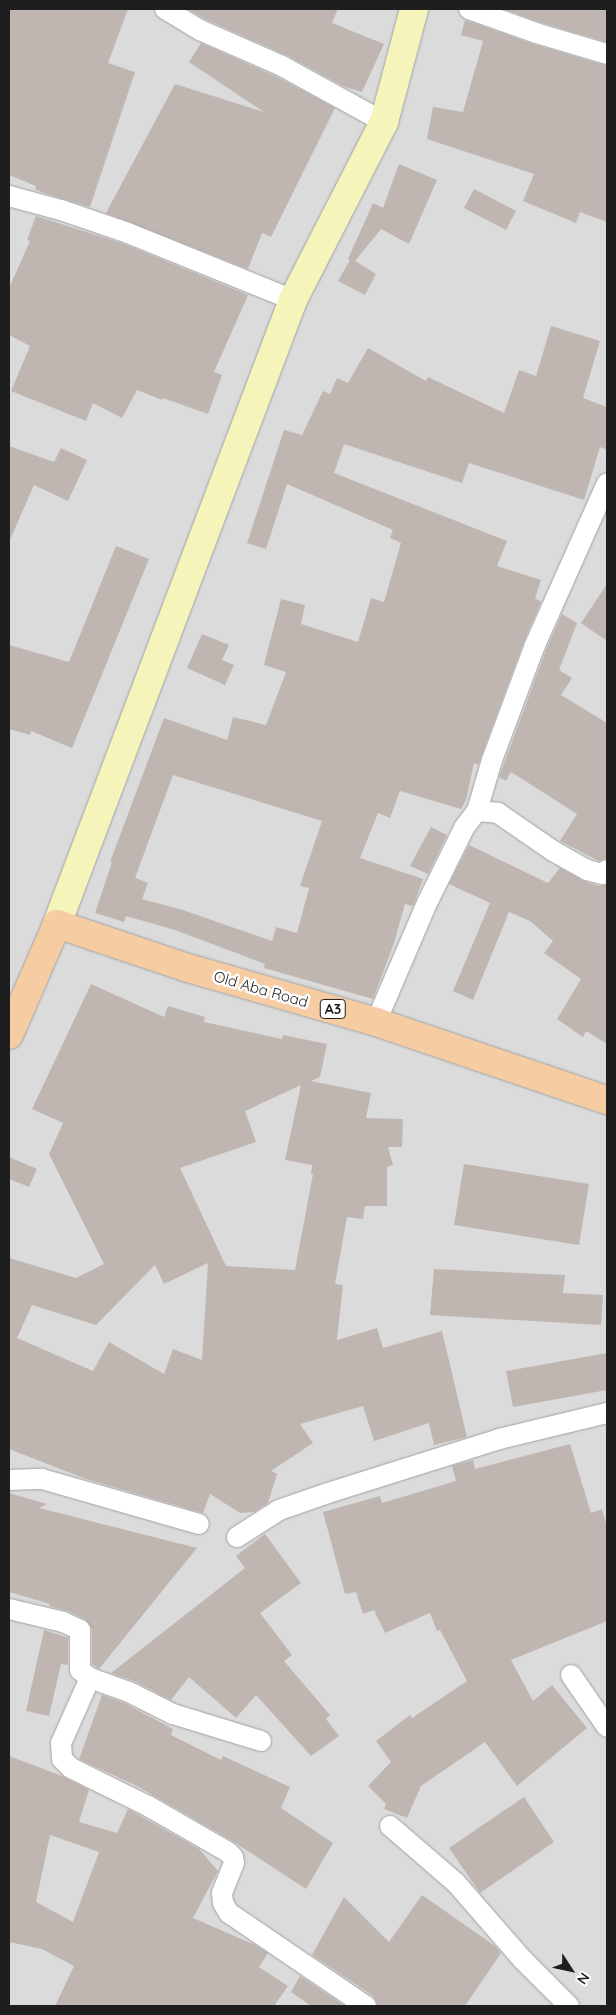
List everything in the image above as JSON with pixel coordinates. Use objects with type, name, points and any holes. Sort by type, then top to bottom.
[{"type":"main road","name":"Old Aba Road","points":[[58,924],[188,968],[376,1022],[607,1100]]},
{"type":"main road","points":[[9,1035],[58,924]]},
{"type":"street","points":[[165,9],[200,30],[282,66],[384,122]]},
{"type":"street","points":[[58,924],[293,300],[384,122],[414,9]]},
{"type":"street","points":[[469,9],[536,33],[607,54]]},
{"type":"street","points":[[9,196],[61,210],[128,233],[293,300]]},
{"type":"street","points":[[376,1022],[427,904],[464,828],[477,811],[492,760],[535,645],[607,484]]},
{"type":"street","points":[[477,811],[498,813],[553,851],[587,870],[602,874],[607,870]]},
{"type":"street","points":[[237,1537],[280,1510],[328,1493],[499,1439],[607,1413]]},
{"type":"street","points":[[9,1480],[42,1479],[199,1524]]},
{"type":"street","points":[[9,1609],[63,1622],[80,1630],[80,1670],[90,1678],[129,1692],[173,1714],[261,1741]]},
{"type":"street","points":[[571,1675],[607,1727]]},
{"type":"street","points":[[90,1678],[61,1743],[62,1759],[71,1768],[148,1806],[228,1852],[233,1857],[234,1863],[222,1893],[223,1903],[229,1913],[366,2006]]},
{"type":"street","points":[[390,1826],[456,1883],[523,1960],[569,2006]]},
{"type":"shaded area","points":[[9,9],[607,9],[607,2006],[9,2006]]},
{"type":"building","points":[[9,9],[128,9],[108,63],[135,72],[90,207],[44,193],[35,189],[36,186],[9,175]]},
{"type":"building","points":[[188,9],[338,9],[332,23],[384,44],[362,92],[345,87],[288,56],[205,19]]},
{"type":"building","points":[[504,9],[607,9],[607,42],[540,22]]},
{"type":"building","points":[[465,20],[533,44],[607,66],[607,222],[580,212],[576,223],[523,201],[534,174],[427,139],[433,107],[463,112],[483,41],[461,35]]},
{"type":"building","points":[[201,43],[277,77],[335,108],[271,237],[262,233],[248,269],[106,213],[175,84],[264,112],[189,62]]},
{"type":"building","points":[[399,164],[437,180],[409,244],[381,229],[355,261],[376,274],[365,295],[338,281],[350,260],[348,259],[373,203],[383,208]]},
{"type":"building","points":[[474,189],[516,211],[506,230],[464,208]]},
{"type":"building","points":[[36,216],[124,244],[248,295],[214,372],[222,375],[208,414],[137,390],[122,418],[93,403],[86,421],[11,391],[30,346],[9,335],[9,288],[30,241],[27,240]]},
{"type":"building","points":[[551,326],[600,341],[583,398],[607,407],[607,450],[600,447],[584,500],[469,463],[462,483],[344,444],[334,473],[507,541],[497,566],[541,580],[535,598],[541,602],[524,641],[478,765],[474,763],[466,800],[461,809],[400,791],[390,818],[378,813],[360,858],[423,879],[413,906],[405,904],[394,943],[373,999],[264,968],[265,964],[175,930],[126,916],[124,922],[95,913],[112,862],[110,862],[164,718],[227,740],[233,717],[266,725],[286,672],[264,665],[281,599],[305,605],[301,624],[358,642],[371,598],[384,602],[401,543],[390,538],[393,530],[287,484],[266,549],[247,543],[284,430],[302,435],[323,391],[330,394],[337,378],[348,383],[368,348],[426,381],[428,377],[504,413],[519,370],[536,376]],"holes":[[[173,775],[322,821],[300,886],[309,888],[297,933],[276,927],[272,941],[183,910],[142,899],[148,883],[135,878]]]},
{"type":"building","points":[[9,446],[54,462],[61,448],[87,460],[68,501],[34,485],[9,542]]},
{"type":"building","points":[[116,546],[149,559],[72,748],[31,731],[30,735],[9,729],[9,645],[69,662]]},
{"type":"building","points":[[607,584],[607,641],[581,623]]},
{"type":"building","points":[[562,614],[577,623],[559,670],[572,678],[561,695],[607,723],[607,858],[599,861],[560,841],[577,814],[511,772],[506,781],[499,777],[546,650]]},
{"type":"building","points":[[202,634],[229,645],[222,660],[234,665],[225,685],[187,668]]},
{"type":"building","points":[[431,827],[447,835],[428,874],[410,866]]},
{"type":"building","points":[[469,845],[548,883],[560,868],[584,881],[599,886],[607,884],[607,1044],[586,1031],[583,1037],[557,1019],[581,979],[544,953],[553,941],[530,921],[509,912],[473,1000],[453,991],[490,903],[449,884]]},
{"type":"building","points":[[91,984],[164,1017],[168,1006],[205,1017],[204,1022],[282,1039],[283,1035],[327,1044],[320,1077],[311,1081],[371,1093],[366,1118],[403,1119],[402,1147],[388,1147],[393,1165],[387,1167],[387,1206],[365,1206],[363,1219],[347,1217],[335,1284],[343,1285],[337,1340],[377,1328],[383,1348],[442,1331],[467,1437],[434,1445],[429,1423],[374,1441],[363,1406],[300,1424],[313,1443],[271,1471],[277,1474],[268,1503],[254,1512],[240,1513],[210,1494],[203,1513],[86,1479],[9,1449],[9,1258],[76,1278],[104,1264],[49,1154],[63,1123],[32,1109]],"holes":[[[301,1085],[285,1160],[312,1165],[311,1174],[313,1174],[295,1270],[226,1266],[180,1168],[256,1142],[245,1111]],[[208,1263],[202,1360],[173,1349],[164,1374],[109,1342],[93,1371],[17,1338],[32,1305],[96,1325],[155,1265],[164,1284]]]},
{"type":"building","points":[[9,1157],[37,1169],[29,1187],[9,1179]]},
{"type":"building","points":[[464,1164],[589,1184],[579,1245],[454,1225]]},
{"type":"building","points":[[434,1269],[565,1275],[563,1293],[603,1295],[601,1325],[430,1315]]},
{"type":"building","points":[[607,1353],[607,1390],[513,1407],[506,1371]]},
{"type":"building","points":[[570,1444],[591,1513],[602,1509],[607,1527],[607,1621],[511,1660],[533,1701],[552,1685],[587,1728],[517,1786],[485,1742],[421,1786],[407,1818],[384,1809],[386,1804],[368,1786],[391,1762],[376,1741],[410,1715],[412,1718],[467,1681],[440,1630],[437,1631],[430,1613],[385,1633],[374,1610],[363,1614],[356,1592],[345,1594],[323,1512],[380,1496],[382,1503],[456,1481],[452,1466],[473,1460],[475,1469]]},
{"type":"building","points":[[9,1493],[47,1504],[39,1508],[197,1548],[99,1669],[92,1664],[92,1630],[86,1620],[68,1611],[49,1606],[50,1604],[9,1592]]},
{"type":"building","points":[[265,1534],[301,1583],[260,1613],[292,1655],[284,1661],[330,1715],[326,1719],[339,1736],[311,1756],[256,1695],[236,1718],[189,1677],[171,1700],[134,1681],[111,1673],[245,1568],[236,1556]]},
{"type":"building","points":[[44,1630],[68,1638],[68,1665],[61,1664],[49,1716],[26,1711]]},
{"type":"building","points":[[102,1695],[124,1703],[173,1729],[171,1735],[221,1760],[223,1756],[290,1787],[281,1808],[333,1843],[306,1889],[234,1842],[139,1787],[79,1759]]},
{"type":"building","points":[[9,1756],[62,1776],[89,1790],[79,1822],[117,1833],[128,1809],[199,1849],[218,1871],[193,1918],[255,1945],[268,1953],[259,1967],[288,1986],[274,2006],[55,2006],[74,1966],[42,1949],[9,1942]],"holes":[[[50,1835],[99,1852],[73,1922],[36,1902]]]},
{"type":"building","points":[[524,1797],[554,1842],[480,1893],[449,1848]]},
{"type":"building","points":[[422,1895],[495,1946],[501,1953],[465,2006],[378,2006],[373,1996],[312,1955],[344,1897],[389,1942]]},
{"type":"building","points":[[300,1976],[345,2006],[311,2006],[291,1992]]}]
